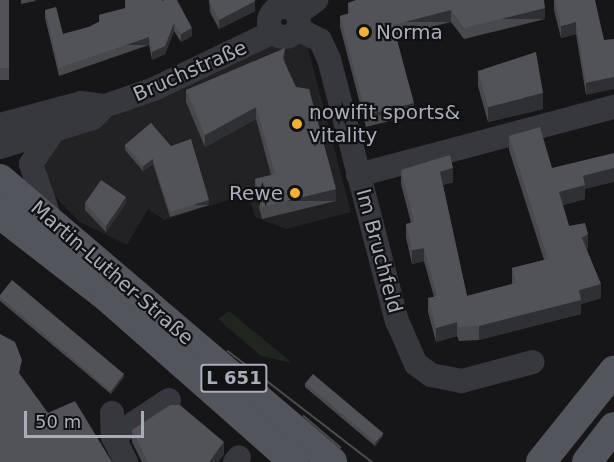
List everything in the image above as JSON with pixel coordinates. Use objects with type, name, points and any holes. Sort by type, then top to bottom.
[{"type":"main road","name":"Martin-Luther-Straße","points":[[0,179],[49,216],[333,462]]},
{"type":"main road","name":"Martin-Luther-Straße","points":[[0,214],[107,297],[294,462]]},
{"type":"main road","points":[[542,462],[614,370]]},
{"type":"main road","points":[[587,462],[614,427]]},
{"type":"street","name":"Bruchstraße","points":[[0,147],[93,118],[105,106],[154,89],[273,32],[269,20],[293,10]]},
{"type":"street","name":"Im Bruchfeld","points":[[293,10],[320,40],[329,59],[397,321],[416,364],[439,378],[462,381],[533,362]]},
{"type":"street","name":"Bruchstraße","points":[[0,125],[81,103],[105,106]]},
{"type":"street","points":[[358,175],[614,107]]},
{"type":"street","points":[[49,216],[31,164],[54,130]]},
{"type":"street","points":[[113,437],[169,400]]},
{"type":"street","points":[[112,413],[113,437],[126,462]]},
{"type":"shaded area","points":[[306,41],[351,212],[286,229],[255,217],[248,194],[164,220],[148,209],[127,245],[80,222],[46,188],[43,173],[52,144],[277,42]]},
{"type":"shaded area","points":[[229,311],[292,363],[261,356],[218,319]]},
{"type":"building","points":[[0,0],[9,0],[9,68],[0,68]]},
{"type":"building","points":[[125,0],[177,0],[192,28],[181,34],[174,23],[165,46],[152,52],[149,37],[59,68],[45,10],[56,7],[63,34],[89,27],[100,21],[99,15],[126,8]]},
{"type":"building","points":[[209,0],[255,0],[255,1],[219,20]]},
{"type":"building","points":[[356,0],[544,0],[545,8],[464,28],[451,10],[393,25],[414,103],[366,115],[340,16],[350,13],[348,3]]},
{"type":"building","points":[[555,0],[595,0],[604,40],[614,39],[614,77],[586,83],[576,22],[561,26]]},
{"type":"building","points":[[285,48],[283,59],[296,87],[309,89],[336,189],[262,207],[255,179],[275,174],[256,107],[205,135],[186,90]]},
{"type":"building","points":[[536,52],[543,93],[488,107],[478,71]]},
{"type":"building","points":[[151,123],[171,146],[191,139],[209,200],[170,212],[153,159],[143,166],[125,145]]},
{"type":"building","points":[[540,127],[552,168],[614,153],[614,168],[583,176],[585,185],[559,192],[569,226],[585,223],[588,234],[582,238],[601,284],[579,290],[581,300],[479,326],[459,327],[457,322],[436,328],[428,298],[437,296],[424,248],[412,250],[406,224],[414,222],[401,170],[450,155],[453,168],[440,172],[467,296],[516,283],[512,268],[548,259],[509,136]]},
{"type":"building","points":[[101,180],[126,197],[106,226],[85,203]]},
{"type":"building","points":[[12,280],[124,374],[111,391],[0,297]]},
{"type":"building","points":[[0,334],[15,342],[22,360],[19,373],[48,413],[75,401],[112,462],[0,462]]},
{"type":"building","points":[[313,374],[383,433],[376,442],[305,383]]},
{"type":"building","points":[[170,405],[180,405],[224,442],[209,462],[148,462],[132,430]]},
{"type":"tram line","points":[[228,351],[372,462]]},
{"type":"tram line","points":[[304,416],[340,447]]},
{"type":"place","name":"Norma","points":[[364,32]]},
{"type":"place","name":"nowifit sports& vitality","points":[[297,124]]},
{"type":"place","name":"Rewe","points":[[295,193]]}]
